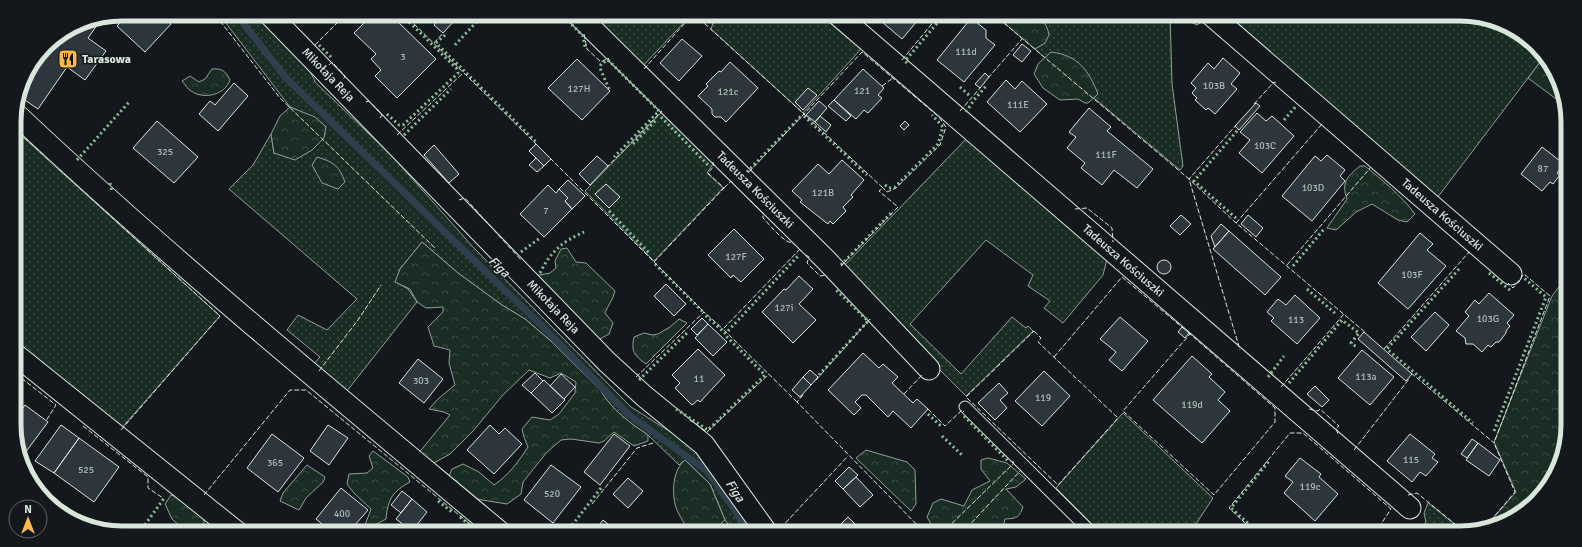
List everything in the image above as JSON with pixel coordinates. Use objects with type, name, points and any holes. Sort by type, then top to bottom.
[{"type":"street","name":"Mikołaja Reja","points":[[276,21],[607,362],[644,396],[704,445],[762,526]]},
{"type":"street","name":"Tadeusza Kościuszki","points":[[584,21],[826,260],[929,369]]},
{"type":"street","name":"Tadeusza Kościuszki","points":[[844,21],[1410,508]]},
{"type":"street","name":"Tadeusza Kościuszki","points":[[1218,21],[1511,274]]},
{"type":"street","points":[[21,119],[66,161],[264,335],[493,526]]},
{"type":"street","points":[[21,360],[229,526]]},
{"type":"lane","points":[[965,407],[1085,526]]},
{"type":"green space","points":[[224,21],[262,21],[299,58],[312,75],[315,82],[393,157],[473,247],[631,407],[693,446],[751,526],[730,526],[725,520],[710,484],[685,460],[679,465],[648,435],[626,420],[605,399],[601,391],[552,342],[525,319],[502,305],[458,273],[422,242],[400,269],[396,282],[408,289],[417,302],[343,396],[310,368],[320,357],[287,330],[298,315],[327,330],[357,299],[229,189],[253,165],[271,134],[274,153],[297,110],[290,107]]},
{"type":"green space","points":[[589,21],[685,21],[638,71]]},
{"type":"green space","points":[[714,21],[827,21],[861,49],[803,113],[711,29]]},
{"type":"green space","points":[[1002,21],[1043,21],[1047,27],[1049,35],[1045,43],[1035,49]]},
{"type":"green space","points":[[1043,21],[1170,21],[1172,84],[1183,166],[1180,170],[1094,98],[1098,94],[1051,52],[1045,58],[1035,49],[1045,43]]},
{"type":"green space","points":[[1189,21],[1203,21],[1197,25]]},
{"type":"green space","points":[[1230,21],[1473,22],[1486,24],[1505,31],[1527,46],[1541,61],[1437,198]]},
{"type":"green space","points":[[1051,52],[1068,57],[1081,66],[1091,78],[1098,94],[1088,103],[1085,103],[1078,99],[1060,100],[1043,88],[1034,74],[1038,64]]},
{"type":"green space","points":[[1541,61],[1551,77],[1559,101],[1528,78]]},
{"type":"green space","points":[[212,69],[223,71],[227,74],[230,80],[224,89],[214,94],[196,94],[188,89],[182,81],[190,76],[199,82],[205,79]]},
{"type":"green space","points":[[290,107],[315,117],[326,127],[324,138],[312,150],[295,160],[274,153],[271,134],[280,116]]},
{"type":"green space","points":[[662,112],[713,164],[707,173],[723,188],[654,261],[585,191]]},
{"type":"green space","points":[[21,135],[220,316],[119,431],[21,354]]},
{"type":"green space","points":[[966,139],[1107,259],[1103,275],[1063,323],[1044,308],[1050,301],[1028,286],[1033,275],[986,240],[910,324],[961,374],[1012,317],[1026,328],[1028,326],[1033,331],[966,396],[840,270]]},
{"type":"green space","points":[[317,157],[332,163],[338,168],[345,182],[338,189],[322,183],[312,165]]},
{"type":"green space","points":[[1360,166],[1365,166],[1392,188],[1410,207],[1415,214],[1407,222],[1398,220],[1372,204],[1356,212],[1336,230],[1327,228],[1347,199],[1345,193],[1346,180]]},
{"type":"green space","points":[[422,242],[458,273],[502,305],[525,319],[552,342],[601,391],[616,410],[628,421],[648,435],[648,441],[634,446],[614,432],[604,441],[599,443],[571,439],[561,440],[547,452],[523,482],[521,494],[507,504],[476,499],[470,504],[446,483],[452,469],[463,464],[479,472],[494,485],[513,468],[528,447],[522,429],[532,417],[550,420],[559,414],[575,393],[576,382],[561,373],[550,378],[529,370],[502,396],[474,430],[450,454],[432,464],[417,455],[450,415],[444,412],[429,409],[438,399],[455,385],[449,363],[450,350],[434,346],[428,327],[443,312],[443,307],[426,308],[417,302],[410,289],[395,282],[400,269]]},
{"type":"green space","points":[[567,248],[576,262],[586,263],[615,291],[605,313],[613,323],[609,334],[600,339],[574,321],[536,282],[539,275],[550,273],[556,268],[555,261],[561,249]]},
{"type":"green space","points":[[1561,284],[1561,425],[1558,451],[1547,476],[1536,492],[1516,509],[1490,521],[1516,492],[1494,442],[1552,296]]},
{"type":"green space","points":[[679,319],[687,323],[646,364],[634,353],[634,337],[644,333],[653,335],[658,334],[670,327]]},
{"type":"green space","points":[[1123,413],[1213,498],[1195,526],[1094,526],[1056,488]]},
{"type":"green space","points":[[866,450],[907,462],[915,470],[916,504],[911,511],[856,458]]},
{"type":"green space","points":[[373,451],[408,477],[410,482],[399,489],[392,497],[388,506],[386,519],[373,526],[365,525],[371,509],[347,484],[349,474],[367,473],[373,468],[369,456]]},
{"type":"green space","points":[[988,458],[1007,463],[1026,479],[1016,487],[1006,489],[1023,507],[1020,514],[1015,518],[1005,519],[1003,526],[932,526],[927,517],[933,503],[941,499],[964,506],[972,490],[990,481],[981,469],[981,460]]},
{"type":"green space","points":[[685,460],[710,484],[725,520],[718,526],[686,526],[676,507],[674,498],[674,480],[681,464]]},
{"type":"green space","points":[[307,465],[325,477],[323,482],[306,498],[299,510],[280,501],[283,493]]},
{"type":"green space","points":[[171,495],[185,501],[200,515],[203,519],[204,526],[180,526],[172,519],[165,504]]},
{"type":"green space","points":[[1428,503],[1457,526],[1423,526],[1426,522],[1424,513]]},
{"type":"building","points":[[122,21],[168,21],[171,24],[145,52],[117,26]]},
{"type":"building","points":[[366,21],[397,21],[436,59],[397,98],[375,76],[381,70],[371,59],[376,54],[354,33]]},
{"type":"building","points":[[438,21],[454,21],[443,33],[434,25]]},
{"type":"building","points":[[881,21],[917,21],[902,39]]},
{"type":"building","points":[[968,22],[976,22],[986,30],[986,38],[995,45],[964,82],[937,60]]},
{"type":"building","name":"Tarasowa","points":[[96,24],[97,25],[88,38],[106,51],[85,80],[67,67],[38,109],[24,99],[29,83],[38,66],[55,46],[66,38],[77,31]]},
{"type":"building","points":[[682,39],[702,56],[679,81],[660,63]]},
{"type":"building","points":[[1022,44],[1031,51],[1022,62],[1013,55]]},
{"type":"building","points":[[1223,58],[1240,73],[1231,84],[1237,89],[1215,114],[1208,108],[1206,110],[1195,100],[1197,98],[1192,93],[1196,88],[1191,83],[1208,63],[1214,69]]},
{"type":"building","points":[[577,59],[610,91],[582,120],[548,88]]},
{"type":"building","points":[[730,62],[758,88],[726,122],[721,117],[715,117],[712,114],[712,109],[698,96],[708,86],[706,84],[719,71],[721,72]]},
{"type":"building","points":[[863,69],[884,88],[878,95],[882,98],[868,113],[864,110],[856,119],[834,100]]},
{"type":"building","points":[[985,73],[989,77],[980,88],[975,84]]},
{"type":"building","points":[[1006,80],[1015,89],[1022,81],[1047,104],[1020,132],[987,102]]},
{"type":"building","points":[[234,83],[248,96],[218,131],[199,114],[210,101],[215,105]]},
{"type":"building","points":[[808,88],[817,95],[803,110],[795,102]]},
{"type":"building","points":[[834,100],[851,116],[846,121],[828,106]]},
{"type":"building","points":[[819,101],[827,108],[815,122],[806,115]]},
{"type":"building","points":[[1256,103],[1260,106],[1239,130],[1235,126]]},
{"type":"building","points":[[1089,108],[1111,127],[1107,131],[1153,169],[1137,188],[1114,170],[1102,185],[1081,168],[1085,163],[1067,148],[1076,137],[1069,132]]},
{"type":"building","points":[[1257,113],[1266,121],[1272,116],[1294,136],[1262,173],[1239,153],[1250,140],[1240,132]]},
{"type":"building","points":[[820,116],[831,125],[826,132],[815,122]]},
{"type":"building","points":[[157,121],[198,157],[174,183],[133,148]]},
{"type":"building","points":[[905,121],[909,125],[904,130],[900,126]]},
{"type":"building","points":[[536,144],[551,159],[544,166],[529,151]]},
{"type":"building","points":[[434,145],[459,174],[449,183],[424,155]]},
{"type":"building","points":[[1542,147],[1561,162],[1561,168],[1557,173],[1560,175],[1553,184],[1550,182],[1542,191],[1521,174]]},
{"type":"building","points":[[1327,155],[1345,170],[1340,176],[1345,181],[1312,221],[1282,196],[1315,156],[1321,161]]},
{"type":"building","points":[[597,156],[608,166],[590,185],[579,174]]},
{"type":"building","points":[[536,158],[544,166],[537,172],[529,165]]},
{"type":"building","points":[[842,160],[864,180],[851,195],[853,197],[843,207],[846,211],[833,224],[830,221],[828,224],[800,202],[802,200],[792,191],[818,164],[829,174]]},
{"type":"building","points":[[568,180],[585,196],[572,209],[565,201],[568,198],[559,189]]},
{"type":"building","points":[[606,184],[620,197],[609,208],[595,194]]},
{"type":"building","points":[[548,185],[556,193],[559,189],[568,198],[565,201],[572,209],[544,237],[520,214]]},
{"type":"building","points":[[1181,215],[1191,224],[1180,235],[1170,226]]},
{"type":"building","points":[[1248,215],[1263,228],[1256,237],[1241,224]]},
{"type":"building","points":[[1221,224],[1229,231],[1215,247],[1211,236]]},
{"type":"building","points":[[734,229],[764,259],[741,282],[733,275],[731,278],[708,255]]},
{"type":"building","points":[[1229,231],[1281,277],[1265,295],[1213,249]]},
{"type":"building","points":[[1420,233],[1433,244],[1427,250],[1446,266],[1408,309],[1378,283]]},
{"type":"building","points":[[1164,260],[1169,262],[1171,267],[1169,272],[1164,274],[1159,272],[1157,267],[1159,262]]},
{"type":"building","points":[[799,276],[813,289],[799,304],[816,320],[793,343],[762,312]]},
{"type":"building","points":[[666,284],[686,304],[674,316],[654,296]]},
{"type":"building","points":[[1489,293],[1514,315],[1507,323],[1510,326],[1499,342],[1496,342],[1491,347],[1488,345],[1482,352],[1473,344],[1466,344],[1465,338],[1456,331],[1469,316],[1465,312],[1475,300],[1479,304]]},
{"type":"building","points":[[1295,295],[1320,318],[1297,344],[1271,321],[1274,318],[1267,312],[1278,299],[1286,305]]},
{"type":"building","points":[[1435,312],[1449,325],[1426,351],[1411,337]]},
{"type":"building","points":[[1120,317],[1148,341],[1122,371],[1109,360],[1116,352],[1100,339]]},
{"type":"building","points":[[702,318],[708,324],[697,335],[691,329]]},
{"type":"building","points":[[708,324],[727,342],[713,356],[695,338]]},
{"type":"building","points":[[1182,327],[1189,333],[1185,338],[1178,332]]},
{"type":"building","points":[[1364,332],[1412,374],[1406,381],[1358,339]]},
{"type":"building","points":[[698,349],[725,375],[700,402],[698,400],[692,405],[675,388],[680,383],[672,375]]},
{"type":"building","points":[[1362,350],[1394,377],[1370,405],[1338,378]]},
{"type":"building","points":[[863,353],[879,368],[883,364],[898,377],[892,383],[913,403],[917,399],[928,409],[911,428],[893,411],[888,417],[866,395],[862,395],[855,402],[861,408],[854,415],[828,390]]},
{"type":"building","points":[[1192,356],[1212,374],[1209,377],[1225,392],[1218,400],[1230,411],[1202,443],[1153,400]]},
{"type":"building","points":[[418,359],[443,379],[424,403],[399,383]]},
{"type":"building","points":[[810,370],[818,377],[811,385],[803,377]]},
{"type":"building","points":[[1044,371],[1070,396],[1042,426],[1015,401]]},
{"type":"building","points":[[535,373],[543,381],[531,393],[522,385]]},
{"type":"building","points":[[561,374],[575,387],[564,399],[550,386]]},
{"type":"building","points":[[803,377],[811,385],[800,397],[792,390]]},
{"type":"building","points":[[544,380],[565,400],[552,413],[531,393]]},
{"type":"building","points":[[999,383],[1008,393],[1000,400],[1007,408],[995,420],[978,403]]},
{"type":"building","points":[[1315,386],[1329,400],[1322,407],[1307,394]]},
{"type":"building","points":[[25,405],[48,422],[25,453],[21,432],[21,410]]},
{"type":"building","points":[[61,425],[79,438],[54,473],[35,461]]},
{"type":"building","points":[[328,425],[348,438],[329,465],[310,451]]},
{"type":"building","points":[[490,425],[499,434],[505,428],[522,444],[494,474],[467,450]]},
{"type":"building","points":[[272,434],[304,458],[278,492],[247,468]]},
{"type":"building","points":[[614,434],[630,446],[600,485],[584,472]]},
{"type":"building","points":[[1410,434],[1435,454],[1432,458],[1438,462],[1426,476],[1420,472],[1412,482],[1387,461]]},
{"type":"building","points":[[79,438],[119,467],[94,502],[54,473]]},
{"type":"building","points":[[1472,439],[1478,443],[1467,458],[1461,454]]},
{"type":"building","points":[[1478,443],[1500,460],[1489,476],[1466,460]]},
{"type":"building","points":[[1300,458],[1321,474],[1319,477],[1338,494],[1315,521],[1284,493],[1293,482],[1285,476]]},
{"type":"building","points":[[551,465],[581,487],[553,523],[524,500]]},
{"type":"building","points":[[849,467],[858,475],[843,489],[835,481]]},
{"type":"building","points":[[856,477],[873,495],[860,507],[843,489]]},
{"type":"building","points":[[628,478],[643,491],[628,508],[613,494]]},
{"type":"building","points":[[341,488],[368,510],[354,526],[324,526],[316,519]]},
{"type":"building","points":[[402,491],[412,499],[401,513],[391,505]]},
{"type":"building","points":[[412,499],[427,512],[416,526],[405,526],[396,519]]},
{"type":"building","points":[[848,517],[857,526],[839,526]]},
{"type":"building","points":[[603,520],[610,526],[598,526]]},
{"type":"waterway","name":"Figa","points":[[241,21],[286,78],[542,326],[629,415],[707,471],[735,510],[744,526]]},
{"type":"hedge","points":[[387,114],[399,125],[403,125],[458,73],[457,69],[408,21]]},
{"type":"hedge","points":[[455,45],[477,21]]},
{"type":"hedge","points":[[568,21],[583,36],[585,47]]},
{"type":"hedge","points":[[907,63],[905,61],[939,21]]},
{"type":"hedge","points":[[445,35],[436,43],[536,142]]},
{"type":"hedge","points":[[319,45],[333,59]]},
{"type":"hedge","points":[[609,89],[600,68],[601,64],[608,60],[659,111],[614,157]]},
{"type":"hedge","points":[[966,112],[986,86]]},
{"type":"hedge","points":[[960,87],[971,97]]},
{"type":"hedge","points":[[404,135],[451,89]]},
{"type":"hedge","points":[[77,160],[130,101]]},
{"type":"hedge","points":[[1284,120],[1297,105]]},
{"type":"hedge","points":[[747,172],[802,115]]},
{"type":"hedge","points":[[885,185],[889,188],[895,187],[938,144],[943,127],[932,115]]},
{"type":"hedge","points":[[804,116],[867,175]]},
{"type":"hedge","points":[[661,117],[708,165]]},
{"type":"hedge","points":[[633,144],[656,120]]},
{"type":"hedge","points":[[1237,131],[1194,181],[1237,219]]},
{"type":"hedge","points":[[110,183],[112,191]]},
{"type":"hedge","points":[[609,211],[649,253]]},
{"type":"hedge","points":[[841,265],[891,213]]},
{"type":"hedge","points":[[1293,266],[1324,229]]},
{"type":"hedge","points":[[540,273],[548,259],[558,248],[584,232]]},
{"type":"hedge","points":[[521,252],[540,238]]},
{"type":"hedge","points":[[728,331],[799,255]]},
{"type":"hedge","points":[[655,264],[703,312]]},
{"type":"hedge","points":[[1459,269],[1387,349],[1473,423]]},
{"type":"hedge","points":[[1489,273],[1511,291]]},
{"type":"hedge","points":[[1494,431],[1546,297],[1524,278]]},
{"type":"hedge","points":[[819,375],[868,321],[835,289]]},
{"type":"hedge","points":[[1307,289],[1337,315]]},
{"type":"hedge","points":[[676,409],[708,430],[765,375],[726,336],[726,334],[705,315]]},
{"type":"hedge","points":[[1289,383],[1342,320],[1359,333],[1351,343],[1358,348]]},
{"type":"hedge","points":[[639,380],[687,333]]},
{"type":"hedge","points":[[1268,377],[1284,356]]},
{"type":"hedge","points":[[928,414],[942,427]]},
{"type":"hedge","points":[[964,416],[1009,462]]},
{"type":"hedge","points":[[942,436],[963,456]]},
{"type":"hedge","points":[[1251,526],[1231,508],[1269,461]]},
{"type":"hedge","points":[[571,526],[601,488]]},
{"type":"hedge","points":[[144,526],[165,497]]},
{"type":"hedge","points":[[438,501],[452,512]]},
{"type":"hedge","points":[[460,517],[471,526]]},
{"type":"fence","points":[[220,21],[280,98],[436,249]]},
{"type":"fence","points":[[315,45],[339,21]]},
{"type":"fence","points":[[411,21],[537,145]]},
{"type":"fence","points":[[644,69],[687,21]]},
{"type":"fence","points":[[702,21],[804,114],[748,173]]},
{"type":"fence","points":[[902,60],[934,21]]},
{"type":"fence","points":[[1001,21],[1189,179],[1240,350]]},
{"type":"fence","points":[[434,43],[443,33]]},
{"type":"fence","points":[[584,34],[587,49],[601,62],[608,58],[609,59]]},
{"type":"fence","points":[[988,78],[1022,39]]},
{"type":"fence","points":[[841,266],[898,207],[879,191],[883,188],[804,114],[862,52],[939,117],[946,127],[940,145],[896,188],[887,192],[883,188]]},
{"type":"fence","points":[[329,65],[332,62],[345,76],[343,80]]},
{"type":"fence","points":[[397,135],[463,73]]},
{"type":"fence","points":[[882,86],[893,78]]},
{"type":"fence","points":[[1254,104],[1274,82],[1276,83]]},
{"type":"fence","points":[[960,111],[981,87]]},
{"type":"fence","points":[[366,102],[369,101],[382,115],[380,118]]},
{"type":"fence","points":[[606,168],[662,111]]},
{"type":"fence","points":[[1237,124],[1189,179],[1236,223],[1366,333]]},
{"type":"fence","points":[[1236,223],[1322,124]]},
{"type":"fence","points":[[21,134],[50,161]]},
{"type":"fence","points":[[550,158],[704,312]]},
{"type":"fence","points":[[654,262],[724,188],[708,173],[714,166],[713,162]]},
{"type":"fence","points":[[1287,265],[1371,167]]},
{"type":"fence","points":[[59,169],[220,316],[121,430]]},
{"type":"fence","points":[[724,188],[731,181],[733,183]]},
{"type":"fence","points":[[459,200],[465,198],[521,260]]},
{"type":"fence","points":[[750,200],[763,213],[763,218],[777,233],[788,242],[795,245]]},
{"type":"fence","points":[[1075,209],[1087,208],[1112,228],[1113,242]]},
{"type":"fence","points":[[797,402],[723,329],[800,249],[802,251]]},
{"type":"fence","points":[[1384,349],[1469,252],[1472,255]]},
{"type":"fence","points":[[806,255],[809,257],[807,263],[820,276],[826,275],[827,277]]},
{"type":"fence","points":[[1411,373],[1494,443],[1550,296],[1524,274],[1513,288],[1508,283]]},
{"type":"fence","points":[[1054,357],[1122,277],[1183,328]]},
{"type":"fence","points":[[319,371],[358,320],[381,285]]},
{"type":"fence","points":[[636,377],[704,312],[723,329]]},
{"type":"fence","points":[[1281,387],[1344,314]]},
{"type":"fence","points":[[816,380],[870,319],[871,321]]},
{"type":"fence","points":[[1034,331],[1041,338],[1038,342],[1118,418],[1058,485],[966,397],[1034,331]]},
{"type":"fence","points":[[1188,332],[1275,408],[1275,422],[1214,495],[1123,411],[1190,334]]},
{"type":"fence","points":[[690,420],[707,432],[769,374]]},
{"type":"fence","points":[[904,394],[923,374]]},
{"type":"fence","points":[[21,378],[56,405],[46,421]]},
{"type":"fence","points":[[1354,450],[1409,379]]},
{"type":"fence","points":[[204,495],[290,390],[306,390],[472,526]]},
{"type":"fence","points":[[803,395],[797,402],[918,526]]},
{"type":"fence","points":[[928,409],[945,426],[962,410],[964,412]]},
{"type":"fence","points":[[1309,409],[1318,411],[1320,409],[1339,426],[1336,428],[1338,434]]},
{"type":"fence","points":[[83,426],[148,477],[148,488],[163,498]]},
{"type":"fence","points":[[1248,526],[1229,508],[1290,433],[1303,433],[1391,509],[1380,526]]},
{"type":"fence","points":[[592,504],[637,448],[653,443]]},
{"type":"fence","points":[[1490,522],[1515,492],[1494,443]]},
{"type":"fence","points":[[783,526],[848,456]]},
{"type":"fence","points":[[949,526],[1014,463],[1012,460]]},
{"type":"fence","points":[[969,526],[1021,470]]},
{"type":"fence","points":[[1408,495],[1417,493],[1457,526]]},
{"type":"place","name":"Tarasowa","points":[[68,59]]}]
